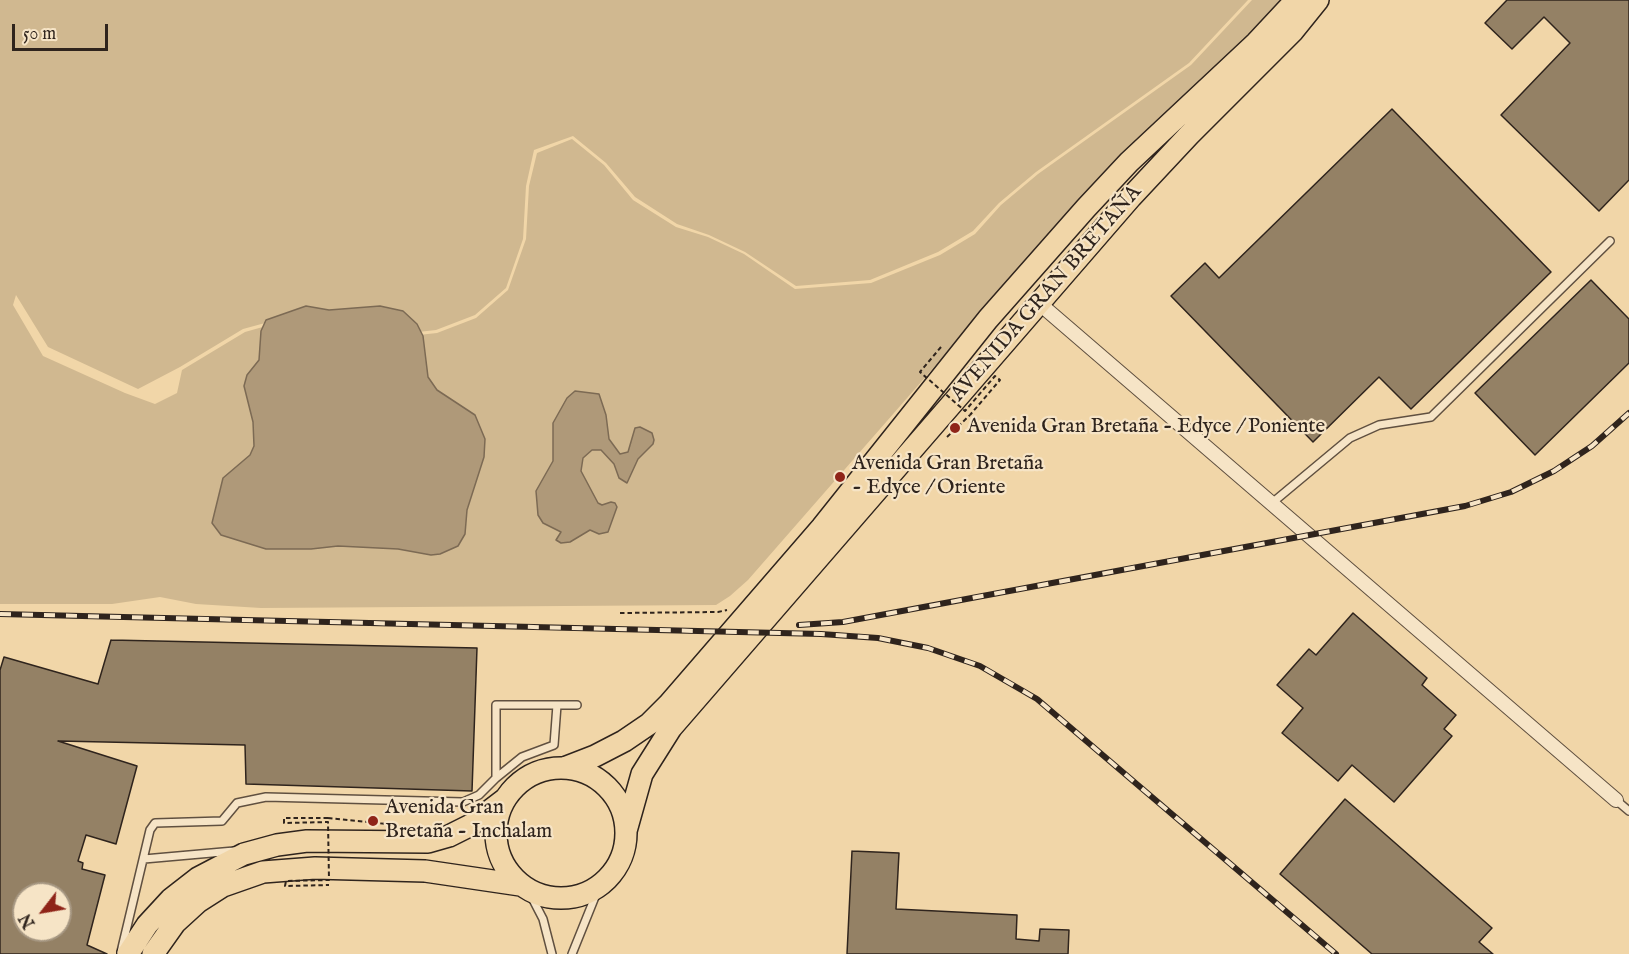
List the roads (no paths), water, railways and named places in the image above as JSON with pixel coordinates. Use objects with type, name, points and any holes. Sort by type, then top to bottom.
[{"type":"main road","name":"AVENIDA GRAN BRETAÑA","points":[[564,768],[596,756],[624,741],[649,724],[668,705],[822,527],[988,319],[1129,162],[1256,44],[1296,0]]},
{"type":"main road","name":"AVENIDA GRAN BRETAÑA","points":[[626,831],[642,774],[671,728],[1145,182],[1277,48],[1318,0]]},
{"type":"main road","points":[[988,319],[1018,305],[1040,304]]},
{"type":"main road","points":[[128,954],[147,925],[184,888],[213,869],[260,849],[307,841],[428,842],[448,836],[484,816],[505,799],[520,782],[534,774],[564,768],[581,771],[604,784],[620,806],[626,831],[624,849],[617,866],[599,886],[582,895],[564,899],[545,897],[524,887],[425,871],[315,868],[263,872],[223,886],[198,902],[175,923],[153,954]]},
{"type":"main road","points":[[505,799],[498,816],[496,845],[507,871],[524,887]]},
{"type":"street","points":[[1040,304],[1616,800]]},
{"type":"lane","points":[[1272,503],[1350,438],[1379,425],[1431,417],[1610,241]]},
{"type":"lane","points":[[496,778],[495,705],[577,705]]},
{"type":"lane","points":[[121,954],[150,830],[155,823],[222,821],[228,817],[234,805],[266,798],[463,802],[479,795],[522,757],[554,745],[557,705]]},
{"type":"lane","points":[[1616,800],[1629,811]]},
{"type":"lane","points":[[144,859],[260,849]]},
{"type":"lane","points":[[572,954],[599,886]]},
{"type":"lane","points":[[524,887],[543,919],[552,954]]},
{"type":"railway","points":[[799,625],[843,622],[1465,506],[1511,492],[1554,471],[1592,446],[1629,413]]},
{"type":"railway","points":[[0,614],[821,634],[878,638],[928,648],[980,666],[1037,699],[1336,954]]},
{"type":"place","name":"Avenida Gran Bretaña - Edyce / Poniente","points":[[955,428]]},
{"type":"place","name":"Avenida Gran Bretaña - Edyce / Oriente","points":[[840,477]]},
{"type":"place","name":"Avenida Gran Bretaña - Inchalam","points":[[373,821]]}]
